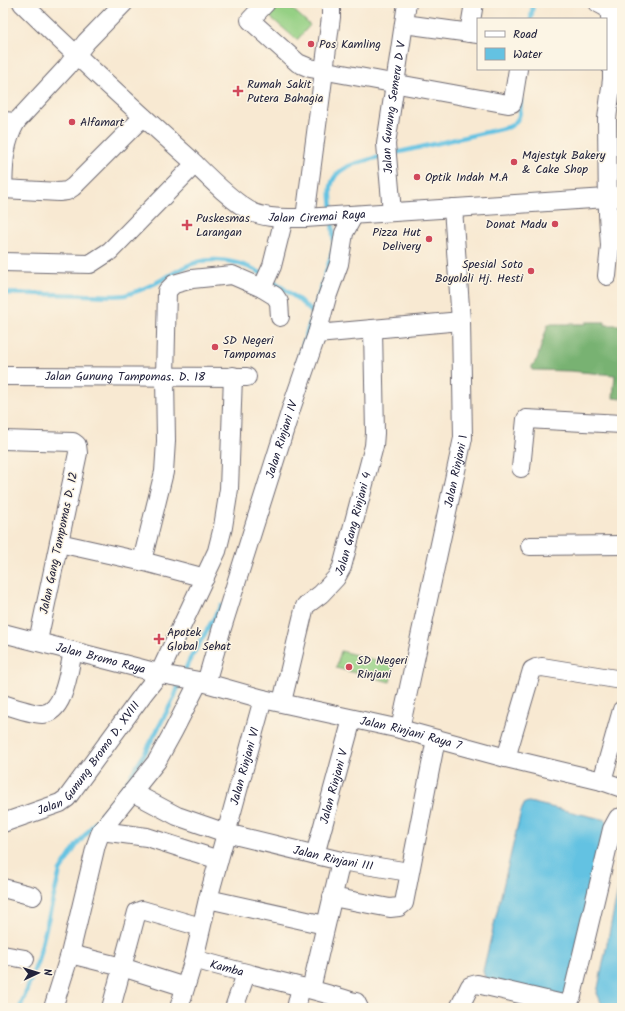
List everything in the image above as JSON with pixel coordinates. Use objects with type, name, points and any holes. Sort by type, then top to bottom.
[{"type":"street","points":[[124,3],[86,42],[67,67],[9,122],[3,190],[67,191],[73,187],[143,118]]},
{"type":"street","points":[[266,3],[250,20],[298,63],[310,68],[508,104],[512,103],[513,100],[518,70]]},
{"type":"street","points":[[305,218],[331,16],[330,3]]},
{"type":"street","name":"Jalan Gunung Semeru D V","points":[[392,212],[386,152],[407,3]]},
{"type":"street","points":[[404,24],[474,34],[474,3]]},
{"type":"street","name":"Jalan Ciremai Raya","points":[[31,6],[77,54],[143,118],[224,191],[253,212],[269,217],[305,218],[615,197]]},
{"type":"street","points":[[608,276],[610,246],[608,214],[615,197],[607,119],[612,79],[612,42],[609,7]]},
{"type":"street","points":[[3,262],[90,264],[110,251],[195,164]]},
{"type":"street","name":"Jalan Rinjani 1","points":[[400,729],[463,438],[461,321],[454,208]]},
{"type":"street","name":"Jalan Rinjani IV","points":[[101,831],[157,761],[174,732],[221,631],[292,406],[317,334],[327,297],[339,264],[344,233],[350,215]]},
{"type":"street","points":[[280,317],[279,302],[266,278],[284,218]]},
{"type":"street","points":[[142,561],[164,472],[166,441],[165,377],[167,291],[174,284],[192,279],[230,275],[266,278]]},
{"type":"street","points":[[317,334],[461,321]]},
{"type":"street","name":"Jalan Gang Rinjani 4","points":[[282,702],[305,606],[321,594],[336,578],[342,567],[374,446],[376,433],[373,329]]},
{"type":"street","name":"Jalan Gunung Tampomas. D. 18","points":[[3,376],[240,377]]},
{"type":"street","name":"Jalan Gunung Bromo D. XVIII","points":[[3,823],[60,803],[67,798],[144,693],[162,674],[217,551],[223,527],[229,489],[240,377]]},
{"type":"street","points":[[521,468],[527,419],[622,424]]},
{"type":"street","name":"Jalan Gang Tampomas D. 12","points":[[3,440],[73,442],[77,445],[78,454],[38,642]]},
{"type":"street","points":[[59,543],[142,561],[205,578]]},
{"type":"street","points":[[530,546],[622,545]]},
{"type":"street","name":"Jalan Bromo Raya","points":[[3,633],[162,674],[198,681]]},
{"type":"street","points":[[3,704],[42,714],[53,709],[62,698],[73,651]]},
{"type":"street","points":[[506,758],[532,670],[542,667],[622,680]]},
{"type":"street","name":"Jalan Rinjani Raya 7","points":[[198,681],[263,699],[400,729],[506,758],[602,781],[622,788]]},
{"type":"street","name":"Jalan Rinjani VI","points":[[194,959],[208,899],[263,699]]},
{"type":"street","points":[[602,781],[622,710]]},
{"type":"street","name":"Jalan Rinjani V","points":[[315,855],[352,719]]},
{"type":"street","points":[[332,897],[390,908],[399,907],[404,903],[436,739]]},
{"type":"street","name":"Jalan Rinjani III","points":[[132,792],[177,816],[226,833],[341,861],[409,872]]},
{"type":"street","points":[[459,1008],[470,986],[477,984],[563,1004],[569,1002],[572,996],[612,829],[618,818],[622,817]]},
{"type":"street","points":[[53,1008],[70,954],[96,845],[101,831],[147,837],[219,860]]},
{"type":"street","points":[[296,1008],[306,988],[326,925],[341,861]]},
{"type":"street","points":[[3,888],[33,896]]},
{"type":"street","points":[[208,899],[326,925]]},
{"type":"street","points":[[111,1008],[136,913],[139,911],[201,927]]},
{"type":"street","points":[[70,954],[122,967],[185,987]]},
{"type":"street","points":[[3,955],[25,959]]},
{"type":"street","name":"Kamba","points":[[178,1008],[194,959],[356,1002],[359,1008]]},
{"type":"street","points":[[234,1008],[246,974]]},
{"type":"green space","points":[[281,3],[286,3],[310,25],[297,40],[269,16]]},
{"type":"green space","points":[[586,322],[605,322],[605,325],[622,325],[622,399],[613,398],[615,375],[570,371],[532,370],[532,366],[537,359],[548,324],[586,324]]},
{"type":"green space","points":[[341,651],[394,665],[390,682],[336,668]]},
{"type":"water","points":[[529,802],[606,820],[608,823],[566,997],[485,978],[483,971],[521,811],[525,803]]},
{"type":"water","points":[[622,870],[622,1008],[616,1008],[602,1005],[597,993]]},
{"type":"waterway","points":[[531,18],[533,3]]},
{"type":"waterway","points":[[391,154],[509,127],[518,119],[521,100]]},
{"type":"waterway","points":[[332,212],[331,187],[333,179],[338,173],[344,168],[360,162],[384,156]]},
{"type":"waterway","points":[[298,361],[334,247],[332,220]]},
{"type":"waterway","points":[[3,293],[111,296],[125,295],[147,287],[192,264],[213,260],[234,262],[265,275]]},
{"type":"waterway","points":[[271,279],[299,300],[313,313]]},
{"type":"waterway","points":[[183,675],[189,661],[221,606]]},
{"type":"waterway","points":[[20,1008],[38,960],[60,871],[76,846],[118,795],[144,755],[174,698],[180,682]]},
{"type":"place","name":"Pos Kamling","points":[[311,44]]},
{"type":"place","name":"Rumah Sakit Putera Bahagia","points":[[238,91]]},
{"type":"place","name":"Alfamart","points":[[72,122]]},
{"type":"place","name":"Majestyk Bakery & Cake Shop","points":[[514,162]]},
{"type":"place","name":"Optik Indah M.A","points":[[417,177]]},
{"type":"place","name":"Donat Madu","points":[[555,224]]},
{"type":"place","name":"Puskesmas Larangan","points":[[187,225]]},
{"type":"place","name":"Pizza Hut Delivery","points":[[429,239]]},
{"type":"place","name":"Spesial Soto Boyolali Hj. Hesti","points":[[531,271]]},
{"type":"place","name":"SD Negeri Tampomas","points":[[215,347]]},
{"type":"place","name":"Apotek Global Sehat","points":[[159,639]]},
{"type":"place","name":"SD Negeri Rinjani","points":[[349,667]]}]
